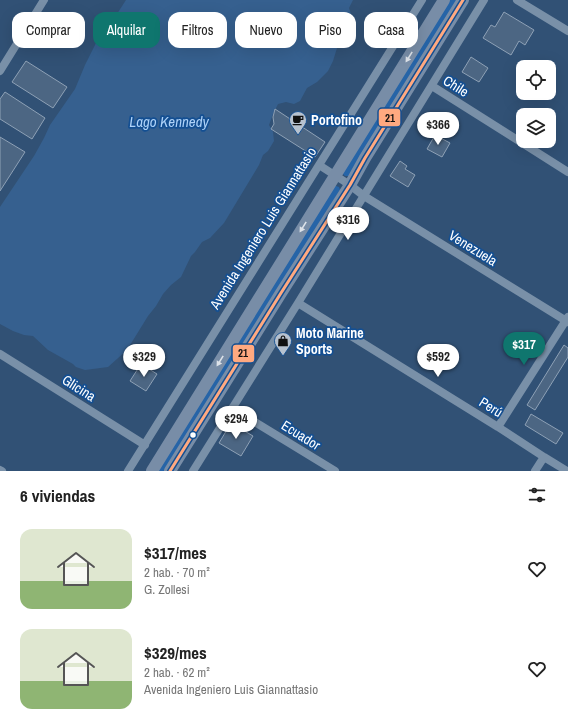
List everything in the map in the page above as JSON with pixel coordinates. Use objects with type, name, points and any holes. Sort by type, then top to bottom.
[{"type":"main road","points":[[152,471],[444,0]]},
{"type":"main road","points":[[170,471],[350,185],[463,0]]},
{"type":"street","points":[[0,71],[44,0]]},
{"type":"street","name":"Avenida Ingeniero Luis Giannattasio","points":[[128,471],[422,0]]},
{"type":"street","points":[[193,471],[484,0]]},
{"type":"street","points":[[517,0],[568,31]]},
{"type":"street","name":"Chile","points":[[432,86],[568,172]]},
{"type":"street","name":"Venezuela","points":[[319,165],[364,196],[567,320]]},
{"type":"street","name":"Perú","points":[[298,303],[567,470]]},
{"type":"street","points":[[498,427],[567,320]]},
{"type":"street","name":"Glicina","points":[[0,354],[145,445]]},
{"type":"street","name":"Ecuador","points":[[232,408],[335,471]]},
{"type":"street","points":[[535,471],[544,457]]},
{"type":"shaded area","points":[[450,0],[459,0],[349,176],[345,176],[343,171]]},
{"type":"shaded area","points":[[333,186],[339,187],[340,190],[165,471],[157,471]]},
{"type":"water","name":"Lago Kennedy","points":[[126,0],[353,0],[349,8],[350,12],[305,12],[305,48],[337,48],[328,71],[317,82],[307,88],[300,101],[294,104],[286,102],[278,104],[269,125],[273,132],[274,141],[268,151],[263,155],[259,165],[224,223],[210,238],[202,242],[191,256],[181,277],[163,294],[127,350],[108,367],[85,370],[76,367],[48,350],[33,336],[24,335],[13,331],[0,324],[0,207],[34,156],[50,125],[75,89],[94,48],[160,48],[160,12],[118,12]]},
{"type":"building","points":[[504,12],[534,30],[525,45],[519,41],[511,55],[483,38],[491,25],[495,27]]},
{"type":"building","points":[[471,57],[488,68],[479,82],[462,72]]},
{"type":"building","points":[[26,61],[67,87],[53,108],[12,82]]},
{"type":"building","points":[[5,92],[45,118],[32,139],[0,119],[0,99]]},
{"type":"building","name":"Portofino","points":[[275,109],[325,142],[315,157],[271,129],[274,124],[273,117]]},
{"type":"building","points":[[435,135],[450,143],[442,157],[427,149]]},
{"type":"building","points":[[0,137],[25,152],[0,191]]},
{"type":"building","points":[[400,161],[407,166],[405,169],[415,175],[408,187],[390,176]]},
{"type":"building","points":[[564,345],[568,348],[568,357],[535,410],[527,405]]},
{"type":"building","points":[[141,364],[157,374],[146,391],[130,381]]},
{"type":"building","points":[[531,414],[563,433],[556,444],[525,425]]},
{"type":"building","points":[[231,423],[253,436],[241,456],[219,443]]},
{"type":"transit line","name":"21","points":[[170,471],[350,185],[365,158],[463,0]]},
{"type":"place","name":"Portofino","points":[[298,135]]},
{"type":"place","name":"Moto Marine Sports","points":[[283,356]]}]
